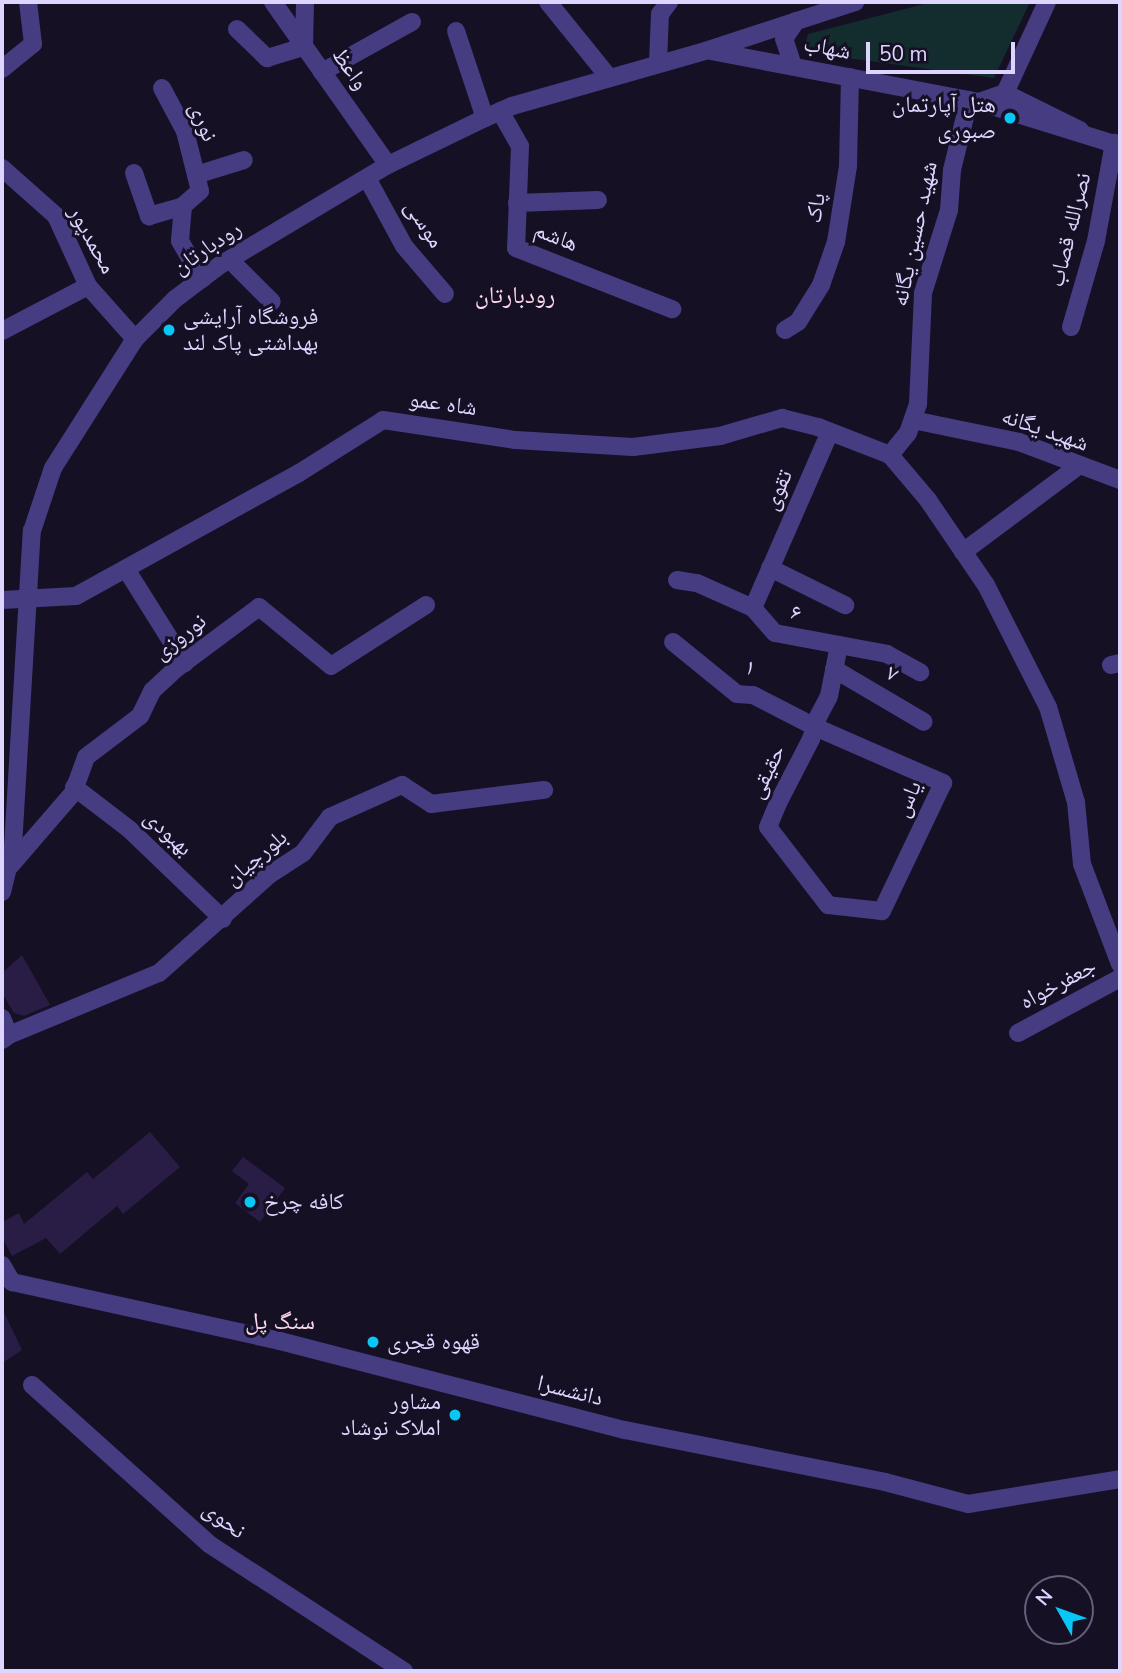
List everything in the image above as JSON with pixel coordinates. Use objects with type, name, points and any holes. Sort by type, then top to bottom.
[{"type":"street","points":[[2,69],[33,44],[28,2]]},
{"type":"street","name":"واعظ","points":[[273,2],[388,165]]},
{"type":"street","points":[[237,29],[267,58],[304,47],[305,2]]},
{"type":"street","points":[[548,2],[608,76]]},
{"type":"street","points":[[658,63],[660,14],[669,2]]},
{"type":"street","name":"رودبارتان","points":[[2,892],[9,866],[8,843],[32,531],[53,468],[135,339],[202,279],[230,260],[388,165],[492,115],[608,76],[708,50],[855,2]]},
{"type":"street","points":[[1005,93],[1046,2]]},
{"type":"street","points":[[793,66],[784,39],[796,21]]},
{"type":"street","points":[[322,72],[412,22]]},
{"type":"street","name":"هاشم","points":[[456,31],[492,115],[520,146],[516,248],[672,309]]},
{"type":"street","name":"شهاب","points":[[708,50],[974,101],[1056,129],[1082,132],[1117,144]]},
{"type":"street","name":"پاک","points":[[785,330],[798,322],[821,285],[836,242],[848,166],[850,77]]},
{"type":"street","name":"نوری","points":[[162,88],[185,131],[200,191],[183,206],[180,241],[202,279]]},
{"type":"street","points":[[974,101],[1005,93],[1060,117],[1082,132]]},
{"type":"street","name":"شهید حسین یگانه","points":[[890,455],[913,420],[918,404],[923,292],[949,210],[952,170],[974,101]]},
{"type":"street","name":"نصرالله قصاب","points":[[1071,327],[1097,241],[1117,144]]},
{"type":"street","name":"نوری","points":[[196,175],[244,160]]},
{"type":"street","name":"محمدپور","points":[[2,168],[56,216],[88,286],[135,339]]},
{"type":"street","points":[[134,173],[149,216],[183,206]]},
{"type":"street","name":"موسی","points":[[367,177],[404,246],[445,295]]},
{"type":"street","points":[[517,203],[598,200]]},
{"type":"street","points":[[230,260],[272,302]]},
{"type":"street","points":[[2,331],[88,286]]},
{"type":"street","name":"شاه عمو","points":[[2,600],[76,596],[299,473],[383,420],[516,440],[633,447],[720,436],[782,418],[830,432],[890,455]]},
{"type":"street","name":"شهید یگانه","points":[[913,420],[1018,442],[1077,467],[1120,480]]},
{"type":"street","name":"تقوی","points":[[753,608],[830,432]]},
{"type":"street","points":[[890,455],[986,585],[1048,707],[1076,802],[1082,864],[1120,964]]},
{"type":"street","points":[[964,552],[1077,467]]},
{"type":"street","points":[[770,568],[845,605]]},
{"type":"street","points":[[126,569],[184,663]]},
{"type":"street","points":[[677,580],[697,583],[753,608]]},
{"type":"street","name":"نوروزی","points":[[9,866],[74,787],[86,757],[140,716],[152,691],[184,663],[259,607],[331,666],[426,605]]},
{"type":"street","name":"۶","points":[[753,608],[775,633],[887,654],[920,672]]},
{"type":"street","name":"۱","points":[[673,642],[737,694],[752,695],[815,727]]},
{"type":"street","name":"حقیقی","points":[[828,905],[768,827],[829,696],[839,645]]},
{"type":"street","name":"۷","points":[[834,669],[924,722]]},
{"type":"street","name":"یاس","points":[[815,727],[943,783],[882,911],[828,905]]},
{"type":"street","name":"بلورچیان","points":[[6,1037],[159,972],[223,919],[270,875],[303,853],[330,817],[402,785],[431,804],[544,790]]},
{"type":"street","name":"بهبودی","points":[[74,787],[129,829],[223,919]]},
{"type":"street","name":"جعفرخواه","points":[[1018,1033],[1120,978]]},
{"type":"street","points":[[2,1018],[6,1037]]},
{"type":"street","points":[[2,1265],[7,1285]]},
{"type":"street","name":"دانشسرا","points":[[7,1285],[280,1341],[625,1430],[885,1482],[968,1504],[1120,1479]]},
{"type":"street","name":"نحوی","points":[[32,1385],[209,1544],[404,1671]]},
{"type":"green space","points":[[932,2],[1030,2],[994,78],[803,52],[808,34]]},
{"type":"building","points":[[22,955],[50,1005],[24,1016],[14,1013],[2,993],[2,973]]},
{"type":"building","points":[[150,1132],[180,1167],[123,1214],[117,1206],[60,1254],[46,1238],[12,1256],[2,1237],[2,1222],[19,1213],[24,1224],[87,1172],[93,1179]]},
{"type":"building","points":[[243,1157],[285,1188],[260,1222],[235,1203],[249,1184],[232,1171]]},
{"type":"building","points":[[2,1308],[22,1350],[2,1363]]},
{"type":"place","name":"هتل آپارتمان صبوری","points":[[1010,118]]},
{"type":"place","name":"فروشگاه آرایشی بهداشتی پاک لند","points":[[169,330]]},
{"type":"place","name":"کافه چرخ","points":[[250,1202]]},
{"type":"place","name":"قهوه قجری","points":[[373,1342]]},
{"type":"place","name":"مشاور املاک نوشاد","points":[[455,1415]]},
{"type":"district","name":"رودبارتان","points":[[515,296]]},
{"type":"district","name":"سنگ پل","points":[[280,1322]]}]
